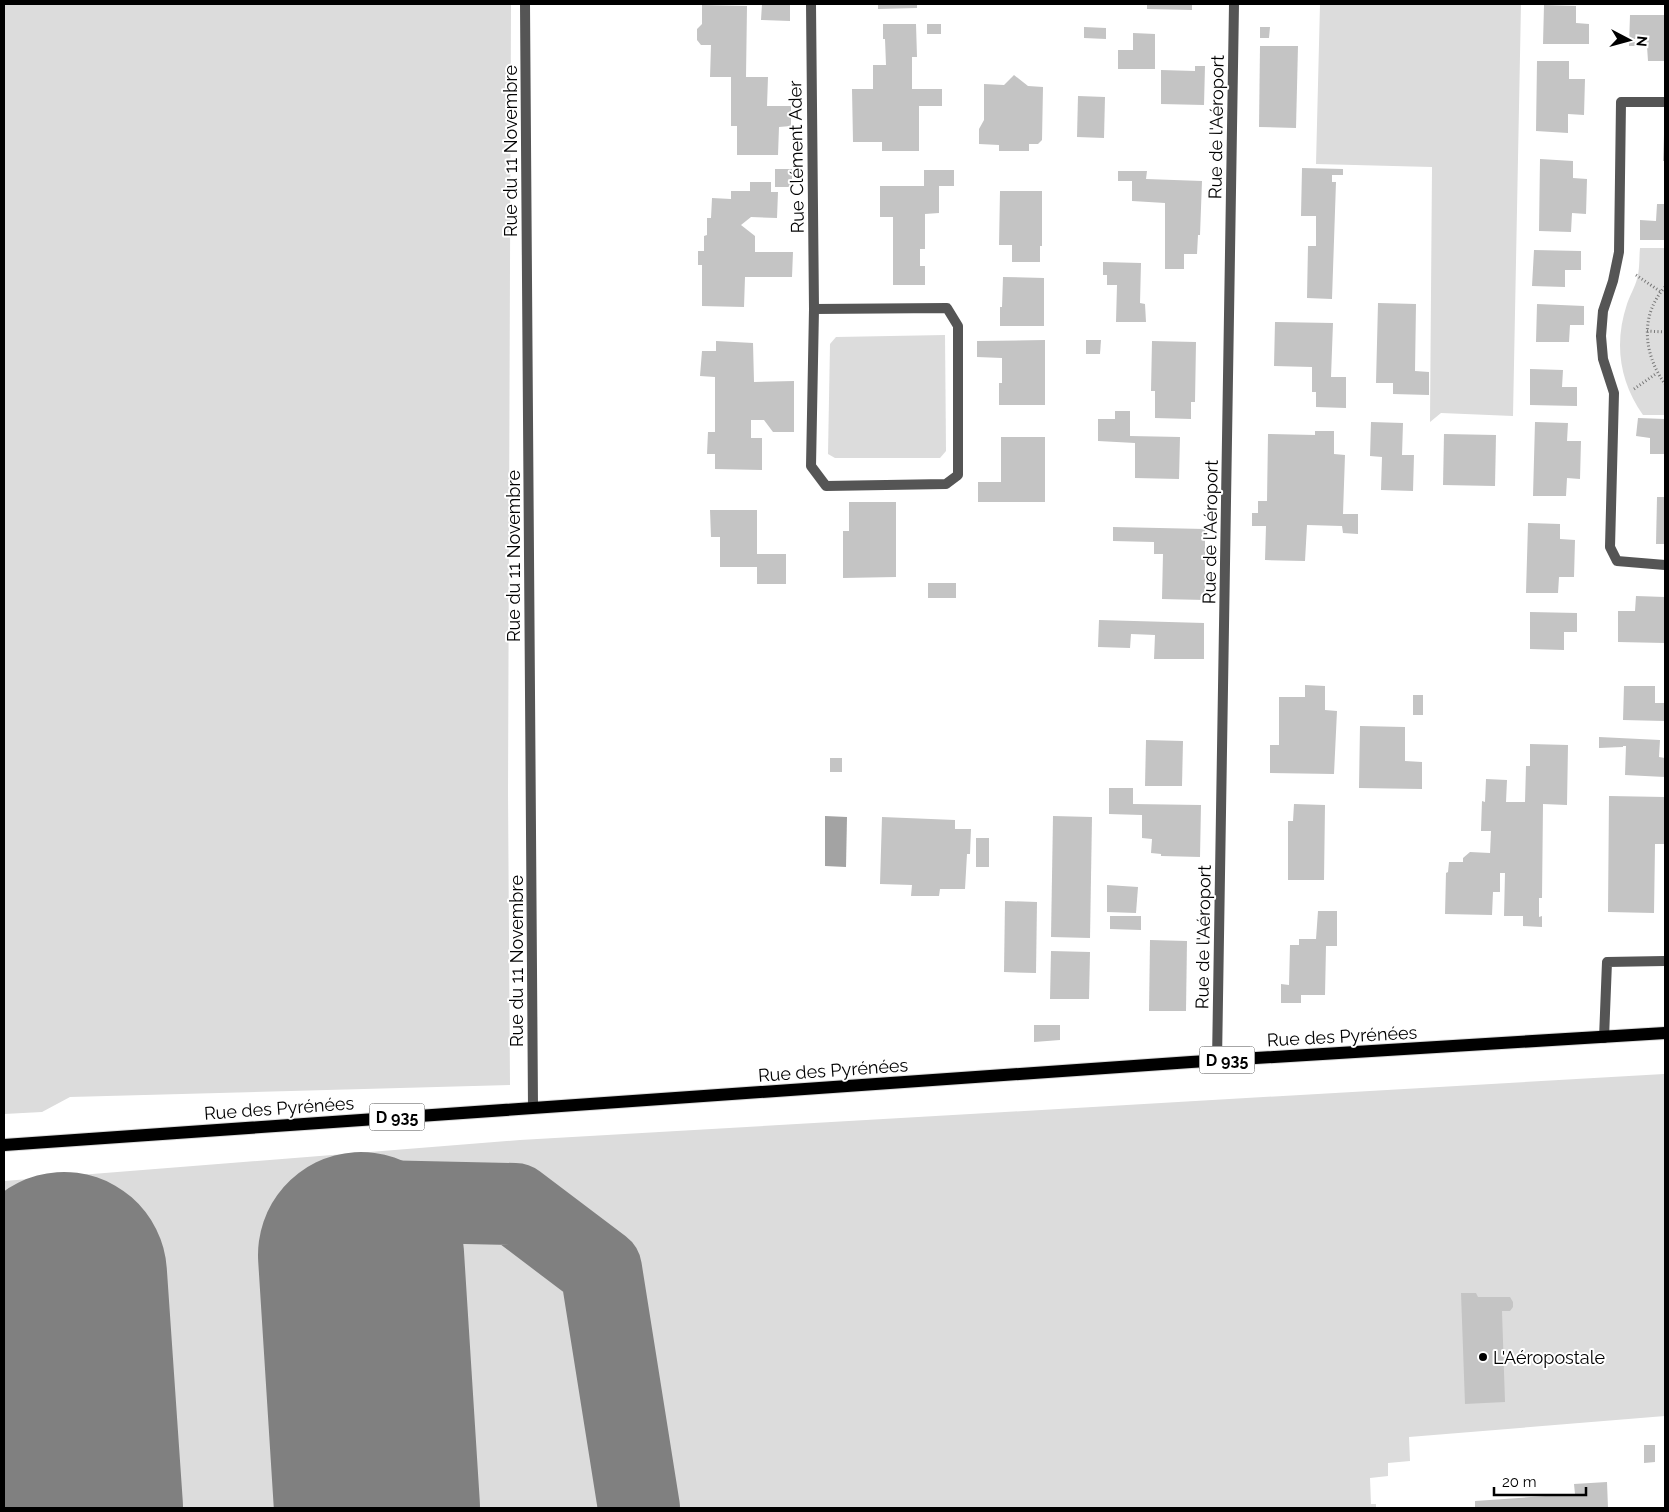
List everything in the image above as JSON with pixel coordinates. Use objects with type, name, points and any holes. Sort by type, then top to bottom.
[{"type":"main road","name":"Rue des Pyrénées","points":[[4,1145],[533,1107],[1665,1033]]},
{"type":"street","name":"Rue du 11 Novembre","points":[[525,4],[533,1107]]},
{"type":"street","name":"Rue Clément Ader","points":[[811,4],[814,309],[811,466],[826,486],[946,484],[958,475],[958,326],[947,308],[814,309]]},
{"type":"street","name":"Rue de l'Aéroport","points":[[1217,1061],[1234,4]]},
{"type":"street","points":[[1665,102],[1621,102],[1619,252],[1613,281],[1603,311],[1600,336],[1603,359],[1614,394],[1610,547],[1618,561],[1665,565]]},
{"type":"street","points":[[1604,1038],[1607,962],[1665,961]]},
{"type":"path","points":[[1617,261],[1661,292]]},
{"type":"path","points":[[1665,287],[1652,307],[1647,331],[1650,358],[1665,384]]},
{"type":"path","points":[[1647,331],[1665,332]]},
{"type":"shaded area","points":[[4,4],[511,4],[508,793],[510,1085],[70,1097],[42,1112],[4,1114]]},
{"type":"shaded area","points":[[1320,4],[1521,4],[1513,416],[1441,413],[1430,422],[1432,167],[1316,164]]},
{"type":"shaded area","points":[[1640,248],[1665,248],[1665,415],[1643,415],[1629,389],[1621,361],[1620,347],[1623,319],[1638,275]]},
{"type":"shaded area","points":[[945,335],[946,451],[940,458],[835,458],[828,454],[830,344],[836,337]]},
{"type":"shaded area","points":[[825,816],[847,817],[846,867],[825,866]]},
{"type":"shaded area","points":[[1664,1074],[1665,1416],[1409,1437],[1410,1461],[1388,1463],[1388,1476],[1370,1478],[1371,1504],[1376,1504],[1376,1508],[4,1508],[4,1181],[520,1140]]},
{"type":"building","points":[[762,4],[790,4],[790,21],[761,20]]},
{"type":"building","points":[[878,4],[917,4],[917,8],[878,9]]},
{"type":"building","points":[[1147,4],[1192,4],[1192,10],[1147,9]]},
{"type":"building","points":[[702,5],[747,6],[746,77],[768,77],[767,106],[791,106],[791,126],[779,127],[778,155],[737,155],[737,126],[731,126],[731,77],[710,77],[711,45],[701,45],[697,40],[697,29],[702,24]]},
{"type":"building","points":[[1544,5],[1576,6],[1576,23],[1589,24],[1589,44],[1543,44]]},
{"type":"building","points":[[1630,15],[1665,15],[1665,61],[1648,61],[1647,46],[1629,46]]},
{"type":"building","points":[[883,24],[916,24],[917,57],[912,57],[912,89],[942,89],[942,106],[919,106],[919,151],[882,151],[882,142],[853,142],[852,89],[873,89],[873,65],[886,65]]},
{"type":"building","points":[[927,24],[941,24],[941,34],[927,34]]},
{"type":"building","points":[[1084,27],[1106,28],[1106,39],[1084,38]]},
{"type":"building","points":[[1260,27],[1270,27],[1269,38],[1260,38]]},
{"type":"building","points":[[1133,33],[1155,34],[1155,69],[1118,69],[1118,50],[1133,50]]},
{"type":"building","points":[[1260,46],[1298,46],[1296,128],[1259,127]]},
{"type":"building","points":[[1537,61],[1569,61],[1569,79],[1585,79],[1584,115],[1568,114],[1568,133],[1536,131]]},
{"type":"building","points":[[1195,66],[1205,66],[1204,105],[1161,104],[1161,70],[1195,71]]},
{"type":"building","points":[[1014,75],[1028,86],[1043,87],[1042,140],[1038,144],[1029,144],[1029,151],[999,151],[999,145],[979,144],[979,129],[984,120],[984,84],[1004,85]]},
{"type":"building","points":[[1078,96],[1105,97],[1104,138],[1077,137]]},
{"type":"building","points":[[1664,135],[1665,161],[1663,161]]},
{"type":"building","points":[[1540,159],[1573,161],[1573,178],[1587,179],[1586,214],[1572,213],[1571,232],[1539,231]]},
{"type":"building","points":[[1302,168],[1343,169],[1343,175],[1332,175],[1332,182],[1336,182],[1332,299],[1307,298],[1308,246],[1316,246],[1316,216],[1301,216]]},
{"type":"building","points":[[775,169],[792,169],[792,187],[775,187]]},
{"type":"building","points":[[924,170],[954,170],[954,186],[939,186],[939,213],[925,214],[925,249],[920,249],[920,266],[925,266],[925,285],[893,285],[893,217],[880,217],[880,186],[924,186]]},
{"type":"building","points":[[1118,171],[1147,171],[1146,179],[1202,181],[1200,235],[1198,235],[1197,254],[1184,254],[1184,269],[1165,269],[1165,203],[1132,201],[1132,181],[1118,181]]},
{"type":"building","points":[[750,182],[771,182],[771,192],[778,192],[777,218],[751,217],[741,225],[755,236],[755,252],[793,252],[792,277],[745,277],[744,307],[702,306],[702,265],[698,265],[698,251],[704,251],[704,236],[707,235],[707,218],[711,218],[712,198],[731,199],[731,191],[750,191]]},
{"type":"building","points":[[1000,191],[1042,191],[1042,246],[1040,246],[1040,262],[1012,262],[1012,245],[999,245]]},
{"type":"building","points":[[1657,204],[1665,204],[1665,240],[1640,240],[1640,220],[1656,221]]},
{"type":"building","points":[[1534,250],[1581,251],[1581,270],[1565,270],[1565,287],[1532,286]]},
{"type":"building","points":[[1103,262],[1141,263],[1140,303],[1145,304],[1146,322],[1116,322],[1117,285],[1107,285],[1107,275],[1103,275]]},
{"type":"building","points":[[1003,277],[1044,278],[1044,326],[1000,326]]},
{"type":"building","points":[[1378,303],[1416,304],[1415,371],[1429,372],[1429,395],[1393,394],[1393,383],[1376,383]]},
{"type":"building","points":[[1537,304],[1584,306],[1584,325],[1570,325],[1569,342],[1536,342]]},
{"type":"building","points":[[1275,322],[1333,323],[1331,377],[1346,377],[1346,408],[1316,407],[1316,392],[1312,392],[1312,367],[1274,366]]},
{"type":"building","points":[[1045,340],[1045,405],[999,405],[999,383],[1002,383],[1002,358],[977,357],[977,341]]},
{"type":"building","points":[[1086,340],[1101,340],[1100,354],[1086,354]]},
{"type":"building","points":[[716,341],[753,343],[754,382],[794,381],[794,432],[773,432],[764,420],[751,420],[751,438],[762,438],[762,470],[715,469],[715,454],[707,454],[708,432],[715,432],[715,377],[700,376],[702,351],[716,351]]},
{"type":"building","points":[[1152,341],[1196,342],[1195,402],[1191,402],[1191,419],[1155,418],[1155,391],[1151,391]]},
{"type":"building","points":[[1530,369],[1563,370],[1562,387],[1577,387],[1577,406],[1530,405]]},
{"type":"building","points":[[1115,411],[1130,411],[1130,436],[1180,437],[1179,479],[1135,478],[1135,443],[1098,441],[1098,419],[1115,419]]},
{"type":"building","points":[[1638,418],[1665,419],[1665,454],[1650,454],[1650,438],[1636,436]]},
{"type":"building","points":[[1371,422],[1403,423],[1402,455],[1414,455],[1413,491],[1381,490],[1382,457],[1370,456]]},
{"type":"building","points":[[1535,422],[1568,423],[1567,441],[1581,441],[1580,479],[1567,478],[1566,496],[1533,496]]},
{"type":"building","points":[[1315,431],[1334,431],[1334,454],[1345,455],[1343,514],[1358,514],[1358,534],[1343,533],[1342,526],[1307,525],[1305,561],[1265,560],[1266,526],[1252,526],[1252,513],[1258,513],[1258,501],[1267,501],[1268,434],[1315,435]]},
{"type":"building","points":[[1444,434],[1496,435],[1495,486],[1443,485]]},
{"type":"building","points":[[1001,437],[1045,437],[1045,502],[978,502],[978,482],[1001,482]]},
{"type":"building","points":[[1657,497],[1665,497],[1665,544],[1656,544]]},
{"type":"building","points":[[849,502],[896,502],[896,577],[843,578],[843,531],[849,531]]},
{"type":"building","points":[[710,510],[757,510],[757,554],[786,554],[786,584],[757,584],[757,567],[720,567],[720,537],[711,537]]},
{"type":"building","points":[[1528,523],[1560,524],[1560,539],[1575,540],[1574,577],[1559,577],[1558,593],[1526,593]]},
{"type":"building","points":[[1113,527],[1205,529],[1205,600],[1162,599],[1163,554],[1154,554],[1154,542],[1113,541]]},
{"type":"building","points":[[928,583],[956,583],[956,598],[928,598]]},
{"type":"building","points":[[1636,596],[1665,597],[1665,643],[1618,642],[1618,611],[1635,611]]},
{"type":"building","points":[[1530,612],[1577,613],[1577,632],[1564,632],[1564,650],[1530,649]]},
{"type":"building","points":[[1099,620],[1204,623],[1204,659],[1154,659],[1155,635],[1131,634],[1130,648],[1098,647]]},
{"type":"building","points":[[1305,685],[1325,686],[1325,710],[1337,711],[1334,774],[1270,773],[1270,745],[1279,745],[1279,697],[1305,697]]},
{"type":"building","points":[[1624,686],[1655,686],[1655,703],[1665,703],[1665,721],[1623,720]]},
{"type":"building","points":[[1413,695],[1423,695],[1423,715],[1413,715]]},
{"type":"building","points":[[1360,726],[1405,727],[1405,761],[1422,762],[1422,789],[1359,788]]},
{"type":"building","points":[[1599,737],[1660,740],[1659,757],[1665,758],[1665,777],[1625,775],[1626,746],[1599,748]]},
{"type":"building","points":[[1146,740],[1183,741],[1182,786],[1145,786]]},
{"type":"building","points":[[1530,744],[1568,745],[1567,805],[1543,804],[1542,898],[1539,898],[1539,917],[1542,916],[1542,927],[1523,926],[1523,916],[1504,916],[1505,873],[1500,873],[1500,892],[1493,892],[1492,915],[1445,914],[1446,873],[1448,872],[1449,862],[1463,862],[1463,858],[1470,852],[1490,853],[1491,831],[1481,831],[1482,801],[1485,802],[1486,779],[1507,780],[1506,802],[1525,802],[1526,766],[1530,766]]},
{"type":"building","points":[[830,758],[842,758],[842,772],[830,772]]},
{"type":"building","points":[[1109,788],[1133,788],[1133,804],[1201,805],[1200,857],[1161,856],[1161,854],[1151,853],[1152,839],[1142,838],[1142,815],[1109,814]]},
{"type":"building","points":[[1609,796],[1665,797],[1665,844],[1655,844],[1654,913],[1608,912]]},
{"type":"building","points":[[1294,804],[1325,805],[1324,880],[1288,880],[1288,821],[1293,821]]},
{"type":"building","points":[[1053,816],[1092,817],[1090,938],[1051,937]]},
{"type":"building","points":[[882,817],[955,820],[955,829],[971,829],[965,889],[940,889],[939,896],[911,896],[912,885],[880,884]]},
{"type":"building","points":[[976,838],[989,838],[989,867],[976,867]]},
{"type":"building","points":[[1107,885],[1138,887],[1136,913],[1107,912]]},
{"type":"building","points":[[1005,901],[1037,902],[1036,973],[1004,972]]},
{"type":"building","points":[[1318,911],[1337,911],[1337,946],[1326,946],[1325,995],[1301,995],[1301,1003],[1281,1003],[1281,984],[1289,985],[1290,945],[1299,945],[1299,939],[1316,939]]},
{"type":"building","points":[[1110,916],[1141,916],[1141,930],[1110,929]]},
{"type":"building","points":[[1150,940],[1187,941],[1186,1011],[1149,1011]]},
{"type":"building","points":[[1051,951],[1090,952],[1089,999],[1050,999]]},
{"type":"building","points":[[1034,1025],[1060,1025],[1060,1040],[1034,1042]]},
{"type":"building","name":"L'Aéropostale","points":[[1461,1293],[1476,1293],[1478,1297],[1510,1297],[1513,1302],[1513,1307],[1510,1311],[1502,1311],[1505,1402],[1465,1404]]},
{"type":"building","points":[[1644,1445],[1655,1445],[1655,1462],[1644,1463]]},
{"type":"building","points":[[1607,1482],[1608,1508],[1475,1508],[1475,1501],[1575,1494],[1574,1484]]},
{"type":"taxiway","points":[[376,1201],[515,1204],[601,1269],[639,1508]]},
{"type":"runway","points":[[361,1255],[377,1508]]},
{"type":"runway","points":[[64,1275],[80,1508]]},
{"type":"place","name":"L'Aéropostale","points":[[1483,1357]]}]
